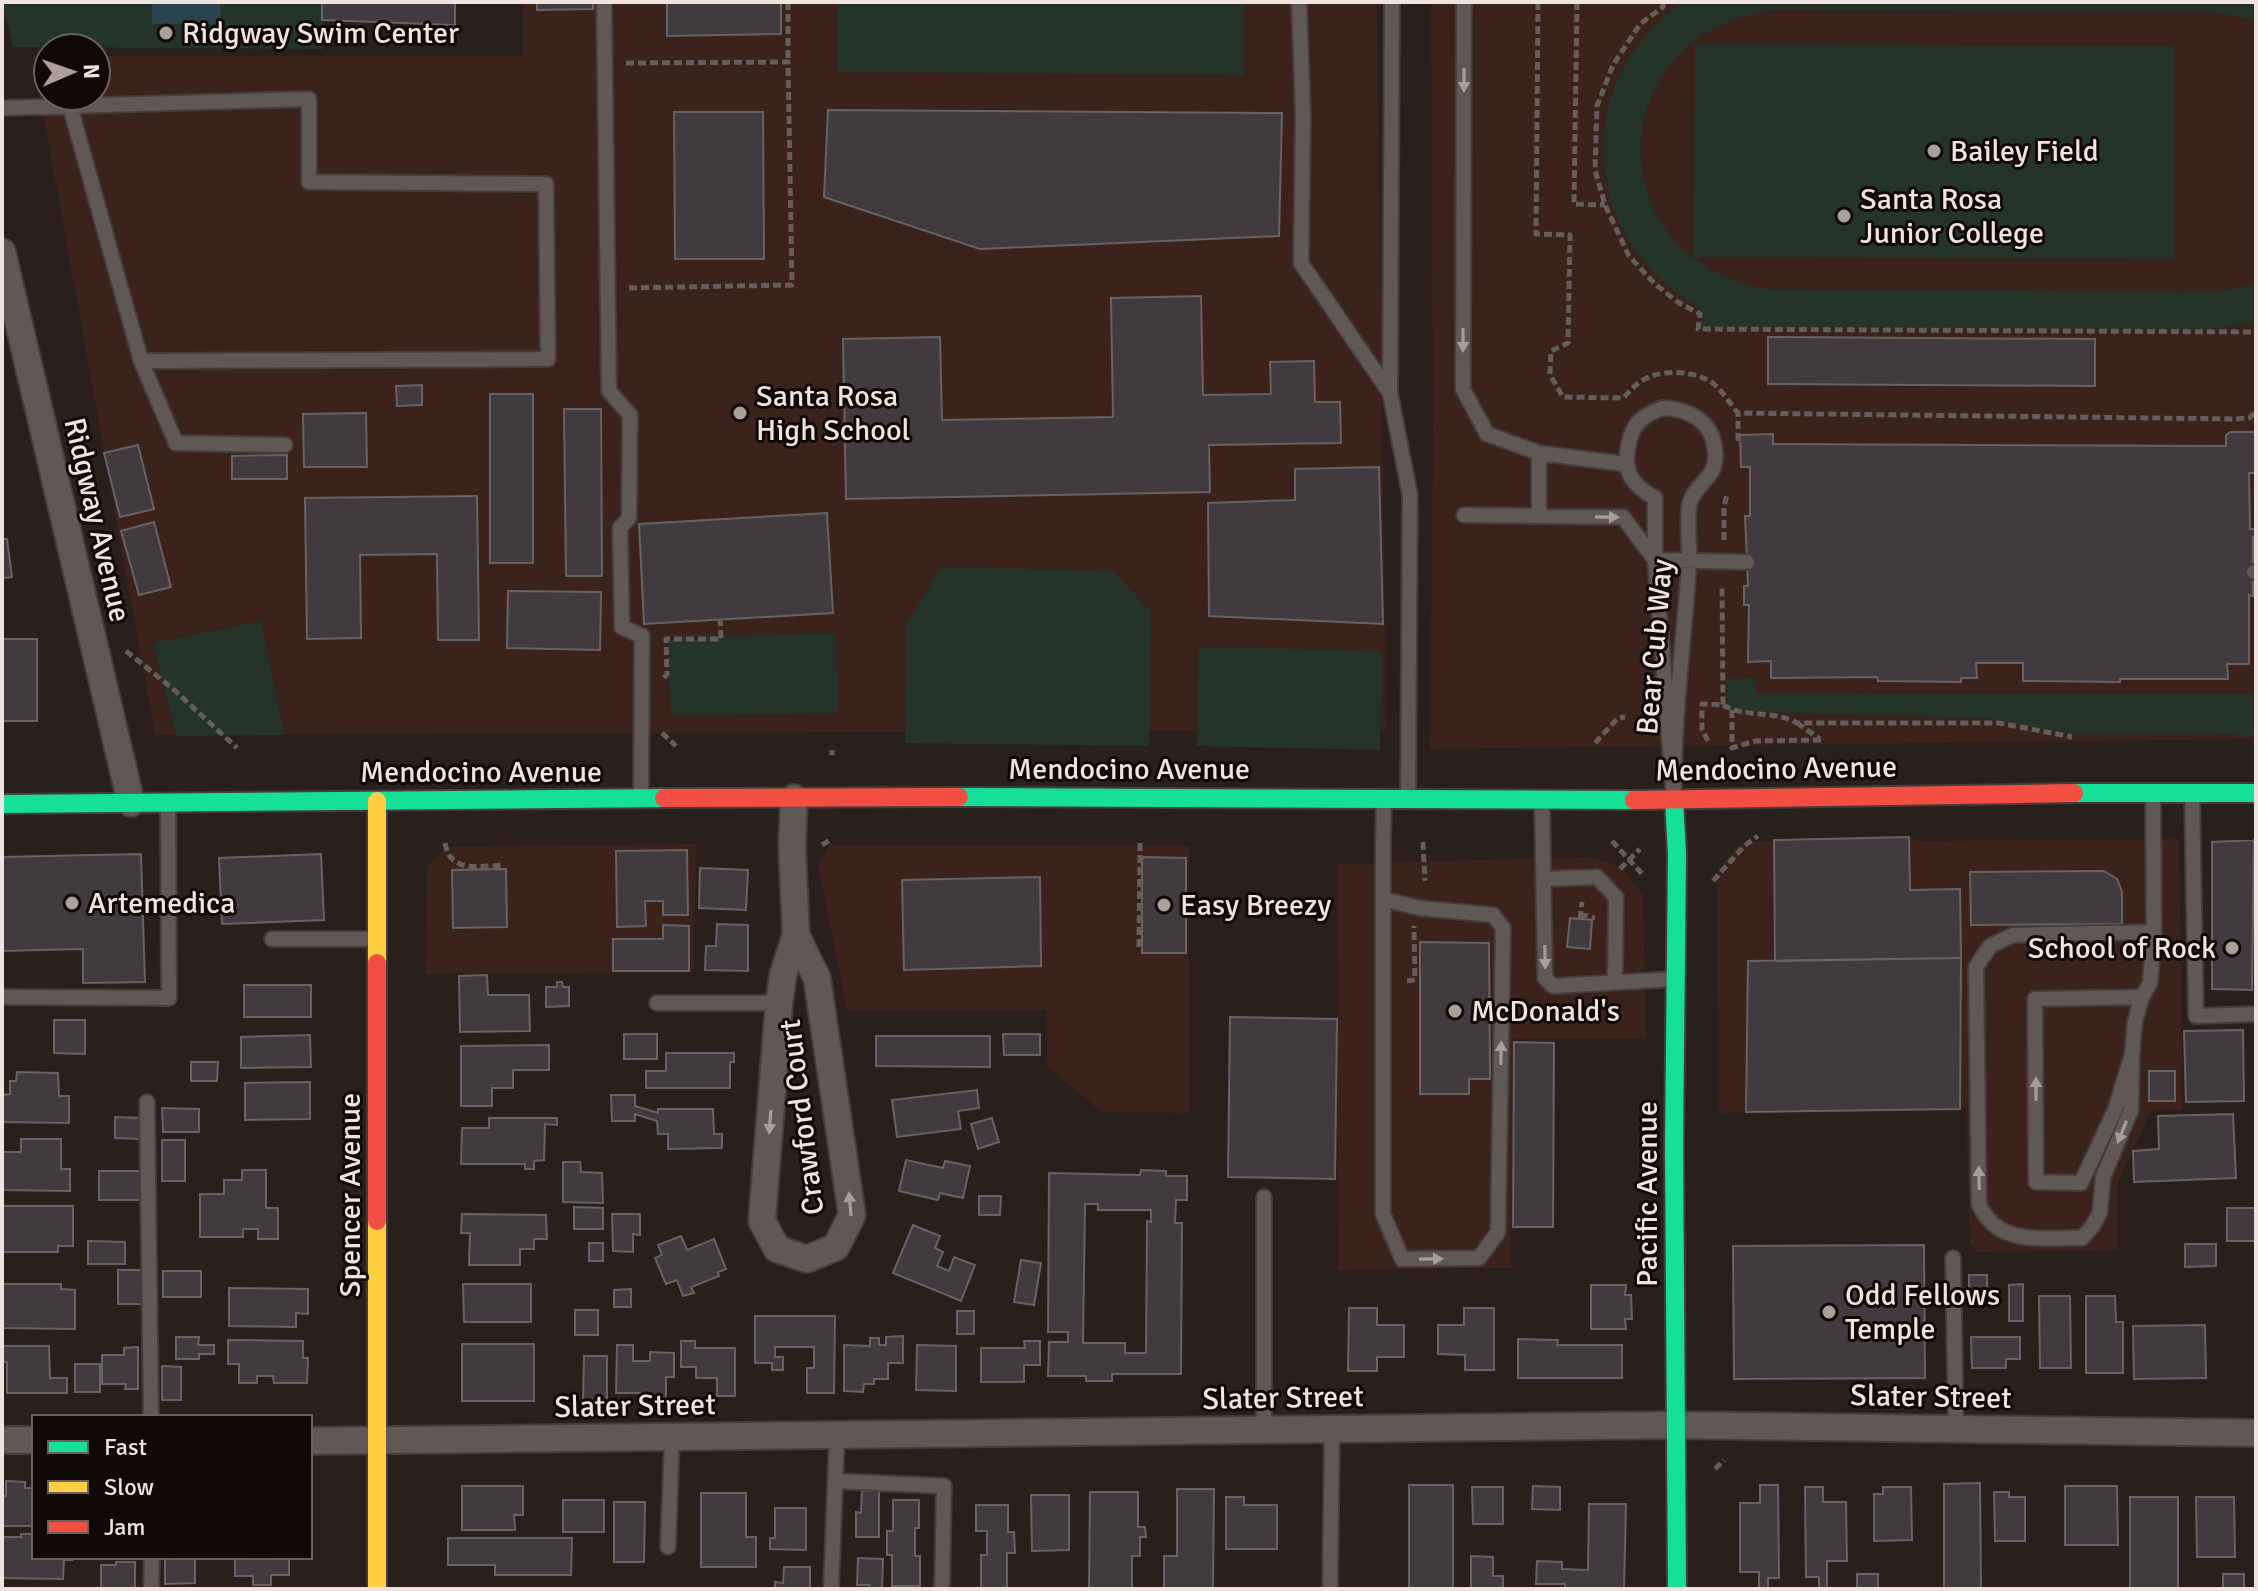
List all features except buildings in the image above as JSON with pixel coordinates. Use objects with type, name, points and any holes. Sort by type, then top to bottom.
[{"type":"main road","name":"Mendocino Avenue","points":[[2,804],[1167,796],[1304,800],[1408,797],[1674,800],[2009,793],[2256,793]]},
{"type":"main road","name":"Pacific Avenue","points":[[1674,800],[1677,854],[1677,1589]]},
{"type":"main road","name":"Spencer Avenue","points":[[377,801],[377,1589]]},
{"type":"street","name":"Ridgway Avenue","points":[[2,252],[131,803]]},
{"type":"street","name":"Crawford Court","points":[[794,798],[792,846],[796,935],[783,975],[779,1003],[762,1221],[777,1249],[807,1259],[836,1247],[852,1215],[817,978],[796,935]]},
{"type":"street","name":"Slater Street","points":[[312,1441],[1675,1425],[2256,1433]]},
{"type":"street","points":[[2,1440],[32,1440]]},
{"type":"lane","points":[[604,2],[609,391],[630,415],[629,518],[620,528],[622,627],[642,636],[641,799]]},
{"type":"lane","points":[[1299,2],[1303,116],[1301,263],[1390,393]]},
{"type":"lane","points":[[1392,2],[1390,393],[1410,495],[1408,797]]},
{"type":"lane","points":[[1464,2],[1463,389],[1487,434],[1539,453],[1625,464]]},
{"type":"lane","points":[[112,105],[309,99],[309,182],[546,184],[548,359],[141,361]]},
{"type":"lane","points":[[2,108],[32,107]]},
{"type":"lane","points":[[72,112],[141,361],[176,443],[285,445]]},
{"type":"lane","name":"Bear Cub Way","points":[[1663,408],[1678,409],[1703,422],[1711,434],[1715,462],[1709,477],[1690,502],[1689,561],[1673,739],[1674,800],[1655,560],[1655,498],[1641,490],[1630,478],[1625,464],[1631,430],[1638,421],[1663,408]]},
{"type":"lane","points":[[1539,453],[1539,516]]},
{"type":"lane","points":[[1464,515],[1623,517],[1655,560],[1747,562]]},
{"type":"lane","points":[[2153,794],[2154,932],[2150,983],[2135,1021],[2131,1110],[2103,1177],[2100,1212],[2082,1238],[2013,1236],[2001,1232],[1990,1224],[1979,1204],[1976,967],[1990,946],[2013,935],[2154,932]]},
{"type":"lane","points":[[2192,794],[2196,1016],[2256,1014]]},
{"type":"lane","points":[[1383,899],[1419,908],[1493,915],[1503,928],[1498,1232],[1479,1258],[1402,1259],[1383,1214],[1383,899],[1384,798]]},
{"type":"lane","points":[[1542,798],[1545,978],[1553,986],[1677,979]]},
{"type":"lane","points":[[2,997],[169,998],[168,803]]},
{"type":"lane","points":[[1543,879],[1597,877],[1616,897],[1615,981]]},
{"type":"lane","points":[[272,939],[378,939]]},
{"type":"lane","points":[[2132,1055],[2115,1110],[2081,1183],[2036,1182],[2035,999],[2142,997]]},
{"type":"lane","points":[[657,1003],[779,1003]]},
{"type":"lane","points":[[147,1102],[151,1415]]},
{"type":"lane","points":[[1264,1197],[1264,1430]]},
{"type":"lane","points":[[1953,1258],[1956,1429]]},
{"type":"lane","points":[[1330,1589],[1332,1429]]},
{"type":"lane","points":[[831,1589],[837,1435]]},
{"type":"lane","points":[[668,1547],[672,1437]]},
{"type":"lane","points":[[835,1481],[944,1486],[942,1589]]},
{"type":"lane","points":[[151,1589],[152,1559]]},
{"type":"path","points":[[608,288],[792,285],[788,2]]},
{"type":"path","points":[[1538,2],[1536,234],[1570,235],[1568,343],[1551,351],[1550,375],[1562,399],[1623,398],[1638,383],[1651,376],[1691,374],[1713,384],[1738,413],[1738,445]]},
{"type":"path","points":[[1577,2],[1574,204],[1605,205]]},
{"type":"path","points":[[1663,2],[1663,7],[1640,24],[1613,65],[1597,106],[1595,170],[1605,205],[1629,256],[1655,284],[1679,303],[1700,314],[1698,329],[2256,332]]},
{"type":"path","points":[[605,63],[788,62]]},
{"type":"path","points":[[1738,413],[2235,419],[2249,418],[2256,412]]},
{"type":"path","points":[[1723,545],[1727,495]]},
{"type":"path","points":[[1722,585],[1723,705]]},
{"type":"path","points":[[658,687],[667,674],[666,639],[721,639],[720,619]]},
{"type":"path","points":[[126,651],[237,748]]},
{"type":"path","points":[[1708,741],[1702,729],[1702,704],[1784,716],[1821,740],[1755,741],[1732,748],[1732,710]]},
{"type":"path","points":[[1595,743],[1618,718],[1625,717]]},
{"type":"path","points":[[1797,723],[1999,723],[2072,737]]},
{"type":"path","points":[[659,730],[676,746]]},
{"type":"path","points":[[1713,881],[1744,846],[1758,836]]},
{"type":"path","points":[[822,845],[832,839]]},
{"type":"path","points":[[1612,841],[1643,874],[1645,886]]},
{"type":"path","points":[[1139,947],[1140,842]]},
{"type":"path","points":[[1423,842],[1425,881]]},
{"type":"path","points":[[445,843],[452,861],[461,867],[504,865]]},
{"type":"path","points":[[1620,869],[1640,849]]},
{"type":"path","points":[[1580,919],[1582,902]]},
{"type":"path","points":[[1407,981],[1415,980],[1414,925]]},
{"type":"path","points":[[1715,1469],[1724,1460]]},
{"type":"shaded area","name":"Santa Rosa High School","points":[[523,2],[1377,2],[1386,730],[155,735],[43,112],[112,112],[112,56],[523,56]]},
{"type":"shaded area","name":"Santa Rosa Junior College","points":[[1431,2],[2256,2],[2256,739],[1430,749],[1433,431]]},
{"type":"shaded area","points":[[1909,837],[1920,841],[2179,839],[2183,1109],[2151,1110],[2118,1183],[2118,1250],[1976,1252],[1970,1243],[1966,1108],[1719,1113],[1717,874],[1729,855],[1736,847],[1757,841]]},
{"type":"shaded area","points":[[696,844],[694,972],[425,974],[427,867],[445,847]]},
{"type":"shaded area","points":[[829,845],[1189,846],[1189,1113],[1101,1112],[1047,1066],[1047,1010],[847,1010],[818,865]]},
{"type":"shaded area","points":[[1591,857],[1620,866],[1643,895],[1646,1039],[1513,1039],[1511,1268],[1338,1270],[1337,864]]},
{"type":"green space","name":"Ridgway Swim Center","points":[[2,2],[322,2],[323,49],[112,48],[112,32],[32,32],[32,47],[13,47]]},
{"type":"green space","points":[[838,2],[1244,2],[1244,75],[837,72]]},
{"type":"green space","points":[[1683,2],[2256,2],[2256,20],[2211,12],[1780,10],[1719,26],[1676,58],[1650,101],[1641,149],[1649,198],[1675,241],[1718,274],[1779,290],[2210,291],[2231,290],[2256,283],[2256,322],[2209,329],[1702,327],[1702,309],[1662,280],[1632,245],[1612,204],[1604,161],[1607,117],[1620,74],[1646,35]]},
{"type":"green space","name":"Bailey Field","points":[[1695,44],[2174,46],[2174,259],[1694,257]]},
{"type":"green space","points":[[941,567],[1113,571],[1151,612],[1149,746],[905,743],[907,624]]},
{"type":"green space","points":[[261,621],[284,735],[176,736],[153,643]]},
{"type":"green space","points":[[836,633],[838,713],[671,716],[669,637]]},
{"type":"green space","points":[[1199,647],[1382,651],[1380,750],[1197,746]]},
{"type":"green space","points":[[1755,678],[1756,693],[2256,694],[2256,736],[2064,733],[1994,719],[1728,711],[1727,679]]},
{"type":"water","points":[[152,2],[220,2],[221,24],[152,24]]},
{"type":"traffic: fast","points":[[2074,793],[2256,793]]},
{"type":"traffic: fast","points":[[959,797],[1634,800]]},
{"type":"traffic: fast","points":[[2,804],[664,798]]},
{"type":"traffic: fast","points":[[1674,800],[1677,854],[1674,1145],[1677,1589]]},
{"type":"traffic: slow","points":[[377,801],[377,963]]},
{"type":"traffic: slow","points":[[377,1221],[377,1589]]},
{"type":"traffic: jam","points":[[1634,800],[2074,793]]},
{"type":"traffic: jam","points":[[664,798],[959,797]]},
{"type":"traffic: jam","points":[[377,963],[377,1221]]},
{"type":"place","name":"Ridgway Swim Center","points":[[166,33]]},
{"type":"place","name":"Bailey Field","points":[[1934,151]]},
{"type":"place","name":"Santa Rosa Junior College","points":[[1844,216]]},
{"type":"place","name":"Santa Rosa High School","points":[[740,413]]},
{"type":"place","name":"Artemedica","points":[[72,903]]},
{"type":"place","name":"Easy Breezy","points":[[1164,905]]},
{"type":"place","name":"School of Rock","points":[[2232,948]]},
{"type":"place","name":"McDonald's","points":[[1455,1011]]},
{"type":"place","name":"Odd Fellows Temple","points":[[1829,1312]]}]
